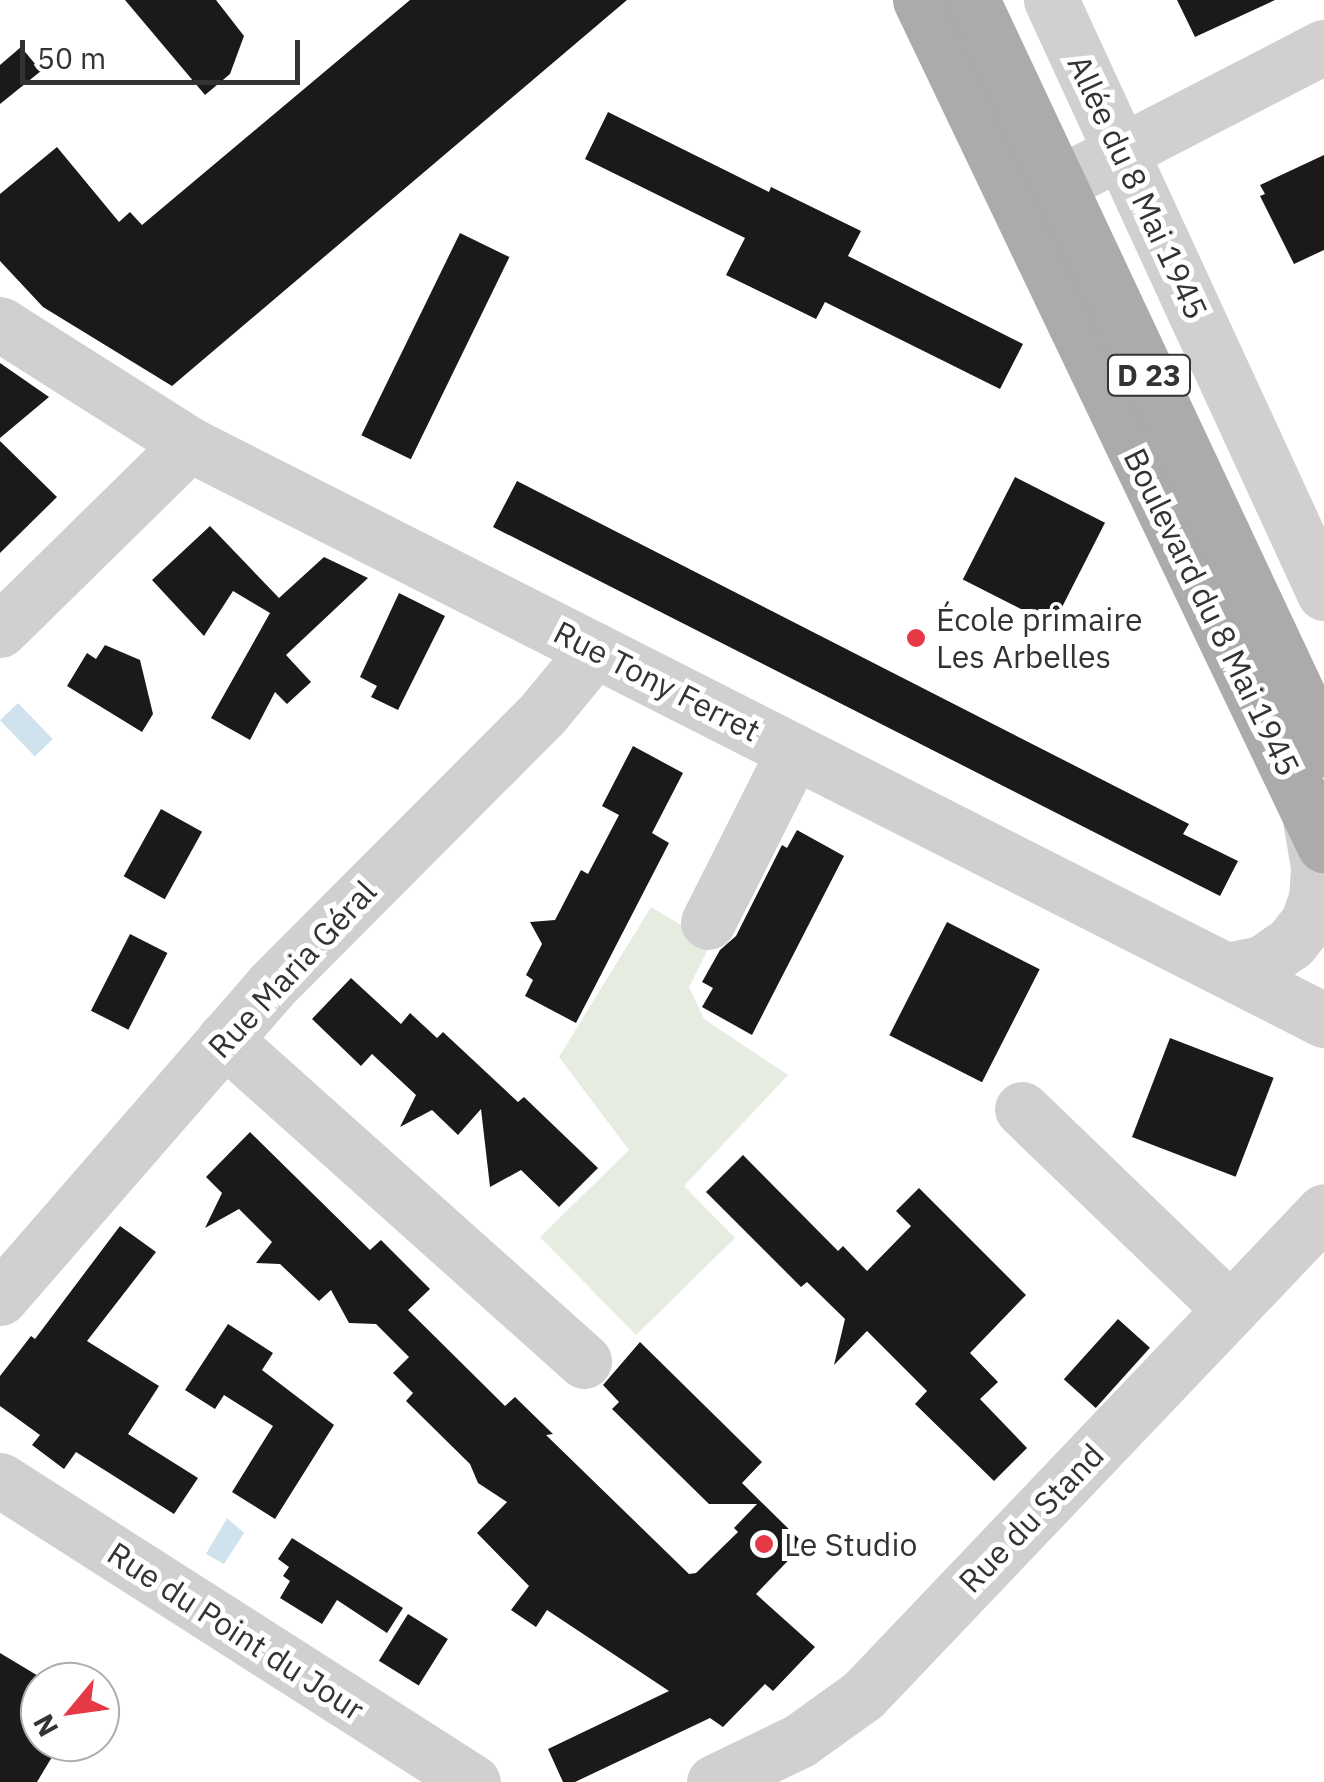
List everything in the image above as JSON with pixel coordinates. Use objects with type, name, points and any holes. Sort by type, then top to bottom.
[{"type":"main road","name":"Boulevard du 8 Mai 1945","points":[[920,0],[1317,830]]},
{"type":"main road","name":"Boulevard du 8 Mai 1945","points":[[972,0],[1323,741]]},
{"type":"street","name":"Allée du 8 Mai 1945","points":[[1051,0],[1324,593]]},
{"type":"street","points":[[1060,183],[1324,47]]},
{"type":"street","name":"Rue Tony Ferret","points":[[0,324],[189,444],[1324,1020]]},
{"type":"street","points":[[0,630],[189,444]]},
{"type":"street","name":"Rue Maria Géral","points":[[0,1298],[271,986],[543,713],[595,650]]},
{"type":"street","points":[[708,922],[794,751]]},
{"type":"street","points":[[1226,970],[1262,963],[1291,943],[1308,921],[1316,898],[1317,830]]},
{"type":"street","points":[[224,1040],[584,1362]]},
{"type":"street","points":[[1022,1109],[1230,1309]]},
{"type":"street","name":"Rue du Stand","points":[[714,1782],[798,1761],[1322,1211]]},
{"type":"street","name":"Rue du Point du Jour","points":[[0,1480],[473,1782]]},
{"type":"shaded area","points":[[651,907],[711,943],[689,987],[704,1019],[788,1075],[684,1186],[735,1238],[636,1335],[540,1237],[629,1150],[559,1057]]},
{"type":"water","points":[[18,703],[53,739],[35,756],[0,720]]},
{"type":"water","points":[[227,1518],[244,1533],[224,1564],[206,1554]]},
{"type":"building","points":[[125,0],[216,0],[244,36],[230,74],[205,95]]},
{"type":"building","points":[[410,0],[627,0],[172,386],[43,307],[0,261],[0,194],[57,147],[119,222],[130,212],[142,225]]},
{"type":"building","points":[[1177,0],[1275,0],[1195,37]]},
{"type":"building","points":[[21,47],[41,71],[0,104],[0,65]]},
{"type":"building","points":[[608,112],[769,192],[771,187],[861,231],[848,256],[1023,344],[1000,389],[825,302],[816,319],[726,275],[745,238],[585,159]]},
{"type":"building","points":[[1324,155],[1324,250],[1294,264],[1260,196],[1265,194],[1260,185]]},
{"type":"building","points":[[460,233],[509,257],[411,459],[361,435]]},
{"type":"building","points":[[0,363],[49,397],[0,438]]},
{"type":"building","points":[[0,441],[57,497],[0,553]]},
{"type":"building","points":[[1015,477],[1105,523],[1053,625],[963,579]]},
{"type":"building","points":[[517,481],[1189,824],[1183,834],[1238,861],[1220,896],[493,527]]},
{"type":"building","points":[[210,526],[279,598],[324,557],[368,578],[286,655],[311,682],[287,704],[275,692],[250,740],[211,718],[270,613],[233,591],[204,636],[152,580]]},
{"type":"building","points":[[399,593],[445,616],[398,710],[371,697],[377,686],[360,677]]},
{"type":"building","points":[[105,645],[140,660],[153,714],[142,732],[67,686],[87,653],[96,659]]},
{"type":"building","points":[[633,746],[683,773],[652,833],[669,843],[576,1023],[525,996],[533,980],[526,975],[542,944],[530,922],[555,920],[581,870],[588,874],[619,815],[602,806]]},
{"type":"building","points":[[161,809],[202,832],[165,899],[124,876]]},
{"type":"building","points":[[797,830],[844,856],[752,1035],[702,1007],[713,988],[702,982],[720,950],[736,936],[782,845],[787,848]]},
{"type":"building","points":[[947,922],[1040,969],[982,1082],[889,1035]]},
{"type":"building","points":[[130,934],[167,953],[128,1030],[91,1011]]},
{"type":"building","points":[[351,978],[401,1024],[410,1013],[437,1038],[443,1032],[518,1102],[524,1097],[598,1168],[559,1207],[521,1170],[490,1187],[481,1109],[458,1135],[432,1110],[400,1127],[416,1095],[372,1054],[361,1066],[312,1019]]},
{"type":"building","points":[[1170,1038],[1274,1078],[1236,1177],[1132,1137]]},
{"type":"building","points":[[250,1132],[370,1250],[381,1240],[430,1289],[408,1310],[505,1406],[515,1397],[553,1434],[546,1435],[689,1574],[696,1573],[738,1532],[734,1528],[757,1504],[709,1504],[612,1409],[619,1402],[603,1385],[640,1342],[762,1462],[742,1483],[804,1544],[756,1594],[815,1647],[773,1691],[765,1684],[723,1727],[710,1718],[575,1782],[563,1782],[548,1749],[669,1691],[547,1610],[536,1627],[511,1610],[529,1586],[477,1533],[507,1502],[478,1483],[470,1464],[406,1401],[413,1393],[393,1373],[409,1357],[376,1324],[349,1323],[331,1290],[319,1301],[280,1264],[256,1263],[272,1242],[239,1209],[205,1228],[222,1193],[206,1177]]},
{"type":"building","points":[[743,1155],[838,1251],[843,1246],[867,1271],[911,1226],[896,1211],[919,1188],[1026,1295],[970,1353],[998,1382],[980,1399],[1027,1448],[994,1481],[915,1404],[927,1391],[867,1331],[834,1365],[845,1319],[807,1282],[801,1287],[706,1192]]},
{"type":"building","points":[[120,1226],[156,1252],[87,1341],[159,1386],[128,1434],[198,1478],[174,1514],[76,1452],[64,1469],[32,1445],[40,1435],[0,1406],[0,1376],[31,1336],[35,1339]]},
{"type":"building","points":[[1118,1319],[1150,1348],[1096,1408],[1064,1379]]},
{"type":"building","points":[[228,1324],[273,1353],[262,1370],[334,1425],[275,1519],[232,1492],[273,1426],[224,1395],[215,1409],[185,1390]]},
{"type":"building","points":[[292,1538],[403,1608],[387,1633],[337,1600],[322,1624],[280,1598],[290,1581],[283,1576],[289,1567],[278,1559]]},
{"type":"building","points":[[408,1614],[448,1639],[419,1686],[379,1661]]},
{"type":"building","points":[[0,1653],[20,1665],[20,1762],[49,1762],[37,1782],[0,1782]]},
{"type":"place","name":"École primaire Les Arbelles","points":[[916,638]]},
{"type":"place","name":"Le Studio","points":[[764,1544]]}]
